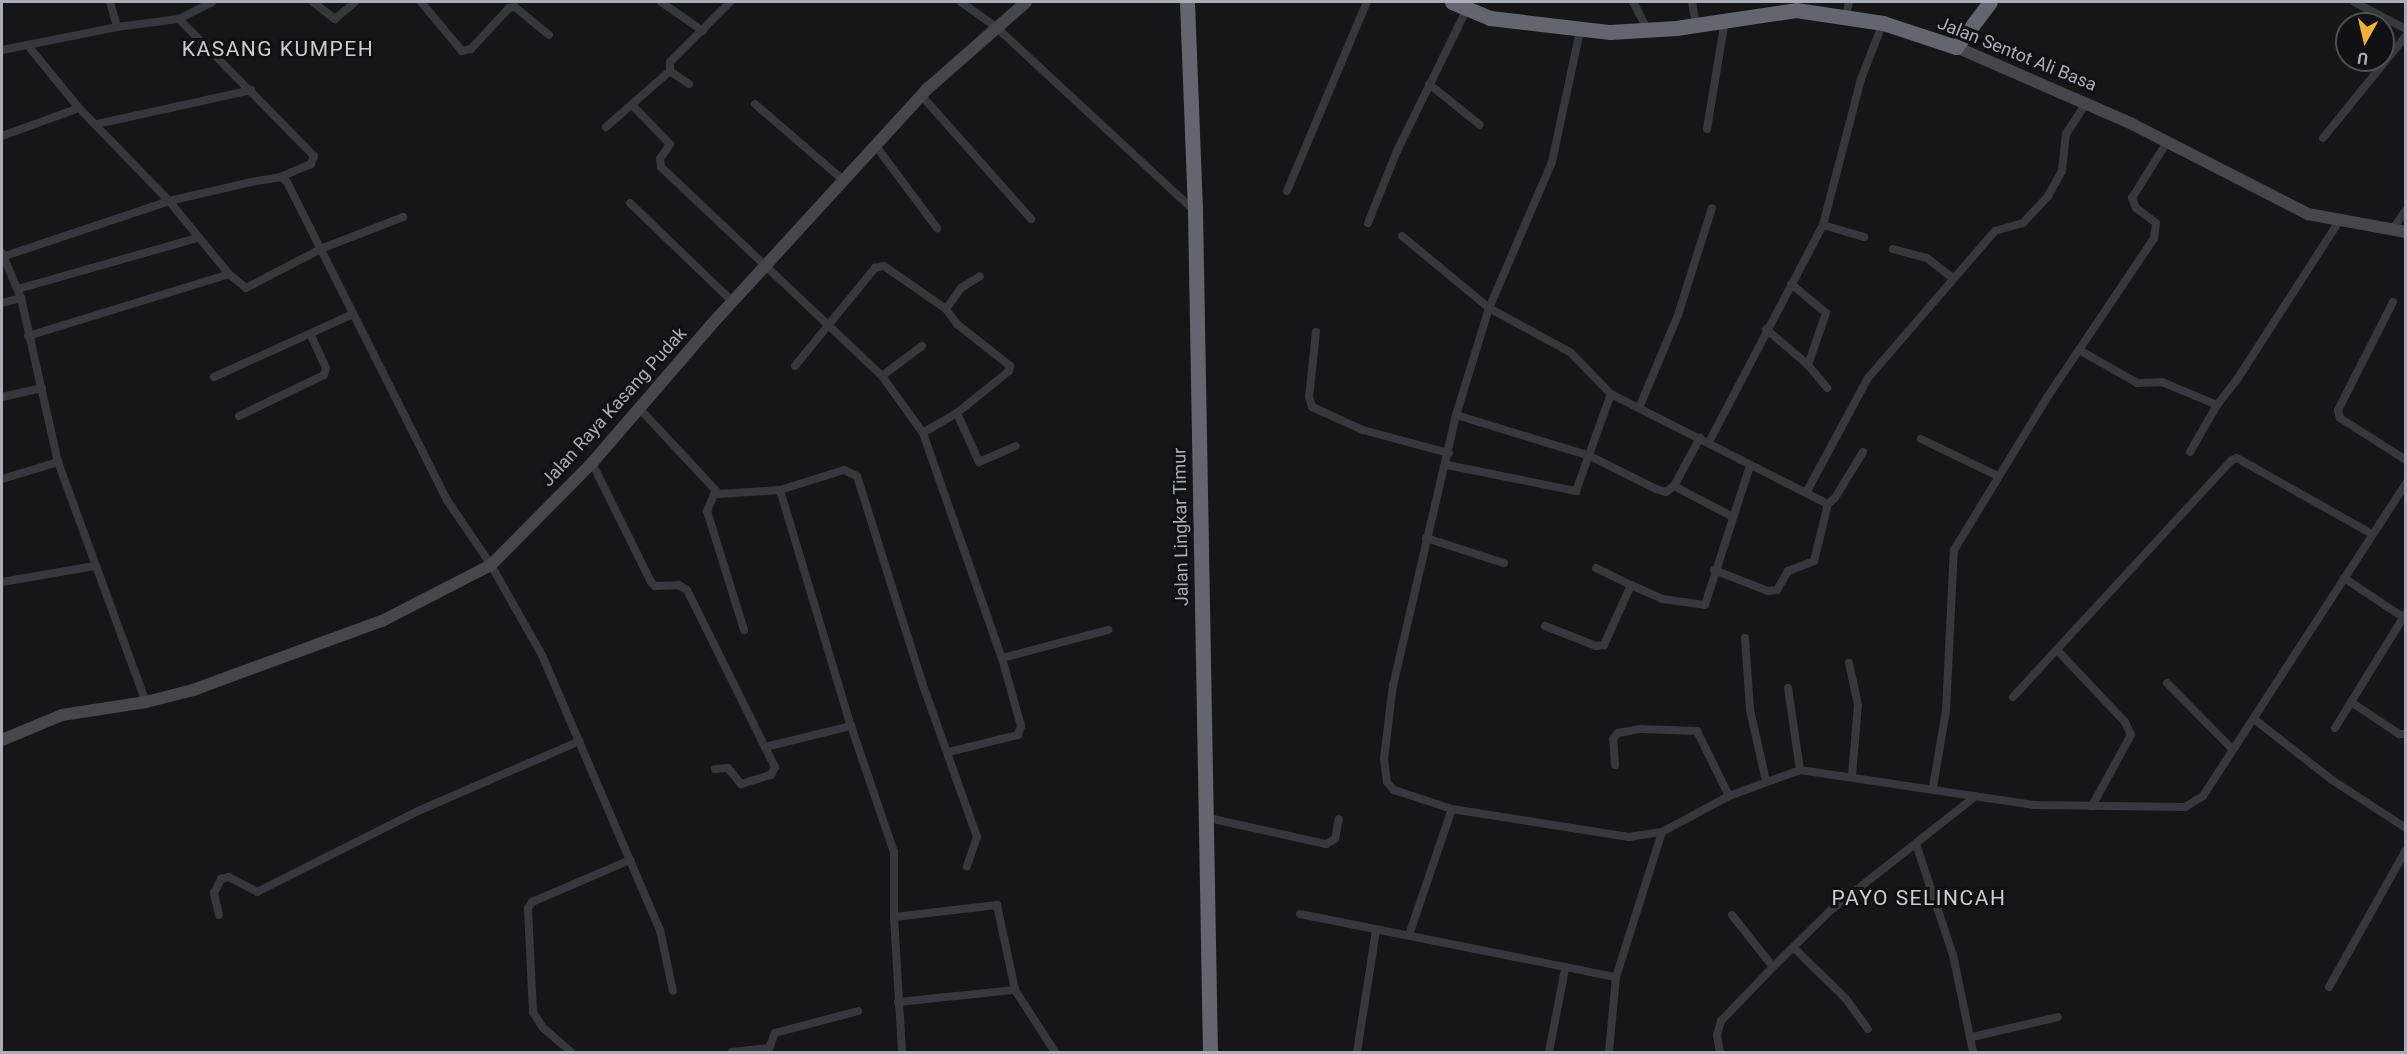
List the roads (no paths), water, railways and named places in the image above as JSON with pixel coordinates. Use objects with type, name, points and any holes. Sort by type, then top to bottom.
[{"type":"highway","name":"Jalan Lingkar Timur","points":[[1186,2],[1195,211],[1210,1053]]},
{"type":"highway","name":"Jalan Sentot Ali Basa","points":[[1452,2],[1466,11],[1500,20],[1580,31],[1648,30],[1725,20],[1797,6],[1847,9],[1956,47]]},
{"type":"highway","points":[[1956,47],[1990,2]]},
{"type":"street","points":[[110,2],[117,27]]},
{"type":"street","points":[[2,50],[29,47],[117,27],[179,19],[212,2]]},
{"type":"street","points":[[313,2],[335,19],[355,2]]},
{"type":"street","points":[[421,2],[462,51],[471,50],[509,8],[515,7],[549,34]]},
{"type":"street","points":[[662,2],[703,31]]},
{"type":"street","points":[[606,127],[633,106],[670,71],[670,62],[730,2]]},
{"type":"street","points":[[960,2],[996,27],[1195,211]]},
{"type":"street","name":"Jalan Raya Kasang Pudak","points":[[2,740],[62,715],[146,702],[193,690],[382,621],[491,565],[592,463],[638,407],[921,95],[1026,2]]},
{"type":"street","points":[[1287,191],[1367,2]]},
{"type":"street","points":[[1633,2],[1648,30]]},
{"type":"street","points":[[1692,2],[1696,24]]},
{"type":"street","points":[[2359,3],[2406,29]]},
{"type":"street","points":[[1368,223],[1429,84],[1466,11]]},
{"type":"street","points":[[146,702],[58,462],[19,293],[2,255],[169,201],[281,177],[311,164],[314,156],[179,19]]},
{"type":"street","points":[[1707,129],[1725,20]]},
{"type":"street","points":[[1709,442],[1766,329],[1823,225],[1861,79],[1883,23]]},
{"type":"street","points":[[1580,31],[1552,162],[1489,308],[1456,416],[1447,465],[1426,538],[1393,686],[1385,774],[1395,790],[1452,809],[1620,836],[1662,832],[1729,796],[1800,770],[1933,787],[2034,805],[2176,808],[2194,804],[2207,791],[2231,748],[2254,719],[2406,483]]},
{"type":"street","points":[[2323,138],[2406,36]]},
{"type":"street","points":[[29,47],[79,108],[97,124],[169,201],[197,238],[241,285],[254,286],[323,248],[403,217]]},
{"type":"street","name":"Jalan Sentot Ali Basa","points":[[1956,47],[2086,103],[2167,142],[2277,201],[2307,214],[2406,232]]},
{"type":"street","points":[[670,71],[689,84]]},
{"type":"street","points":[[1429,84],[1480,124]]},
{"type":"street","points":[[97,124],[251,90]]},
{"type":"street","points":[[921,95],[1031,219]]},
{"type":"street","points":[[1806,493],[1868,378],[1995,231],[2023,223],[2048,196],[2062,171],[2066,134],[2086,103]]},
{"type":"street","points":[[756,104],[843,180]]},
{"type":"street","points":[[633,106],[670,144],[660,159],[661,167],[768,264],[882,376],[923,433],[1002,657],[1021,732],[949,752]]},
{"type":"street","points":[[2,136],[79,108]]},
{"type":"street","points":[[1933,787],[1946,711],[1954,550],[1998,476],[2154,238],[2156,224],[2136,208],[2132,198],[2167,142]]},
{"type":"street","points":[[875,146],[937,228]]},
{"type":"street","points":[[281,177],[294,190],[352,314],[447,500],[491,565],[542,655],[660,930],[673,992]]},
{"type":"street","points":[[630,203],[734,302]]},
{"type":"street","points":[[1639,408],[1678,315],[1712,208]]},
{"type":"street","points":[[2392,230],[2406,210]]},
{"type":"street","points":[[2190,452],[2217,405],[2238,378],[2339,221]]},
{"type":"street","points":[[1823,225],[1864,237]]},
{"type":"street","points":[[1402,236],[1489,308],[1561,346],[1611,394],[1828,504]]},
{"type":"street","points":[[2,303],[19,293],[197,238]]},
{"type":"street","points":[[1893,249],[1927,258],[1953,278]]},
{"type":"street","points":[[795,366],[881,265],[946,309],[957,324],[1010,366],[1009,371],[957,413],[923,433]]},
{"type":"street","points":[[28,336],[229,274]]},
{"type":"street","points":[[946,309],[961,288],[980,276]]},
{"type":"street","points":[[1791,284],[1827,316],[1808,365]]},
{"type":"street","points":[[2393,302],[2338,410],[2340,418],[2406,460]]},
{"type":"street","points":[[214,377],[311,336],[352,314]]},
{"type":"street","points":[[1766,329],[1808,365],[1827,388]]},
{"type":"street","points":[[1316,332],[1309,396],[1312,407],[1363,430],[1449,453]]},
{"type":"street","points":[[239,416],[324,375],[326,368],[311,336]]},
{"type":"street","points":[[882,376],[922,346]]},
{"type":"street","points":[[2079,350],[2137,383],[2162,382],[2217,405]]},
{"type":"street","points":[[2,397],[42,388]]},
{"type":"street","points":[[1447,465],[1576,491],[1611,394]]},
{"type":"street","points":[[638,407],[715,492],[724,495],[780,490],[844,470],[857,476],[924,688],[949,752],[977,837],[967,866]]},
{"type":"street","points":[[957,413],[979,462],[1016,446]]},
{"type":"street","points":[[1456,416],[1590,456],[1666,492],[1674,486],[1700,438]]},
{"type":"street","points":[[1921,439],[1998,476]]},
{"type":"street","points":[[1714,570],[1768,591],[1777,590],[1788,571],[1814,561],[1828,504],[1863,452]]},
{"type":"street","points":[[2013,697],[2232,460],[2237,458],[2372,534]]},
{"type":"street","points":[[2,479],[58,462]]},
{"type":"street","points":[[592,463],[651,582],[655,586],[679,585],[687,590],[775,767],[771,775],[741,784],[728,768],[715,769]]},
{"type":"street","points":[[1596,568],[1662,599],[1702,607],[1708,602],[1714,570],[1750,466]]},
{"type":"street","points":[[1674,486],[1733,517]]},
{"type":"street","points":[[780,490],[851,726],[894,852],[894,917],[902,1053]]},
{"type":"street","points":[[715,492],[706,511],[744,630]]},
{"type":"street","points":[[1426,538],[1504,563]]},
{"type":"street","points":[[2,582],[95,566]]},
{"type":"street","points":[[2335,728],[2405,616],[2344,578]]},
{"type":"street","points":[[1545,626],[1596,646],[1604,645],[1631,585]]},
{"type":"street","points":[[1002,657],[1108,630]]},
{"type":"street","points":[[1746,638],[1750,710],[1766,781]]},
{"type":"street","points":[[2057,650],[2126,722],[2131,735],[2130,743],[2092,806]]},
{"type":"street","points":[[1849,663],[1858,705],[1852,775]]},
{"type":"street","points":[[2167,683],[2231,748]]},
{"type":"street","points":[[1788,688],[1800,770]]},
{"type":"street","points":[[2351,702],[2399,734],[2406,734]]},
{"type":"street","points":[[2254,719],[2332,780],[2406,828]]},
{"type":"street","points":[[765,747],[851,726]]},
{"type":"street","points":[[1615,765],[1613,739],[1618,733],[1640,729],[1696,731],[1729,796]]},
{"type":"street","points":[[219,915],[214,893],[221,879],[229,877],[257,892],[418,811],[580,741]]},
{"type":"street","points":[[1720,1053],[1717,1035],[1721,1021],[1773,967],[1795,949],[1831,910],[1976,796]]},
{"type":"street","points":[[1409,936],[1452,809]]},
{"type":"street","points":[[1204,817],[1326,844],[1335,839],[1339,819]]},
{"type":"street","points":[[1609,1053],[1616,977],[1662,832]]},
{"type":"street","points":[[1916,844],[1953,955],[1972,1037],[1973,1053]]},
{"type":"street","points":[[2329,987],[2406,850]]},
{"type":"street","points":[[571,1053],[543,1028],[533,1012],[528,908],[531,902],[630,860]]},
{"type":"street","points":[[894,917],[997,905],[1016,990],[1056,1053]]},
{"type":"street","points":[[1300,914],[1565,969],[1616,977]]},
{"type":"street","points":[[1732,915],[1773,967]]},
{"type":"street","points":[[1357,1053],[1376,930]]},
{"type":"street","points":[[1795,949],[1846,999],[1868,1029]]},
{"type":"street","points":[[1549,1053],[1565,969]]},
{"type":"street","points":[[898,1002],[1016,990]]},
{"type":"street","points":[[732,1053],[769,1050],[775,1033],[858,1011]]},
{"type":"street","points":[[1972,1037],[2058,1017]]},
{"type":"district","name":"KASANG KUMPEH","points":[[278,49]]},
{"type":"district","name":"PAYO SELINCAH","points":[[1919,898]]}]
